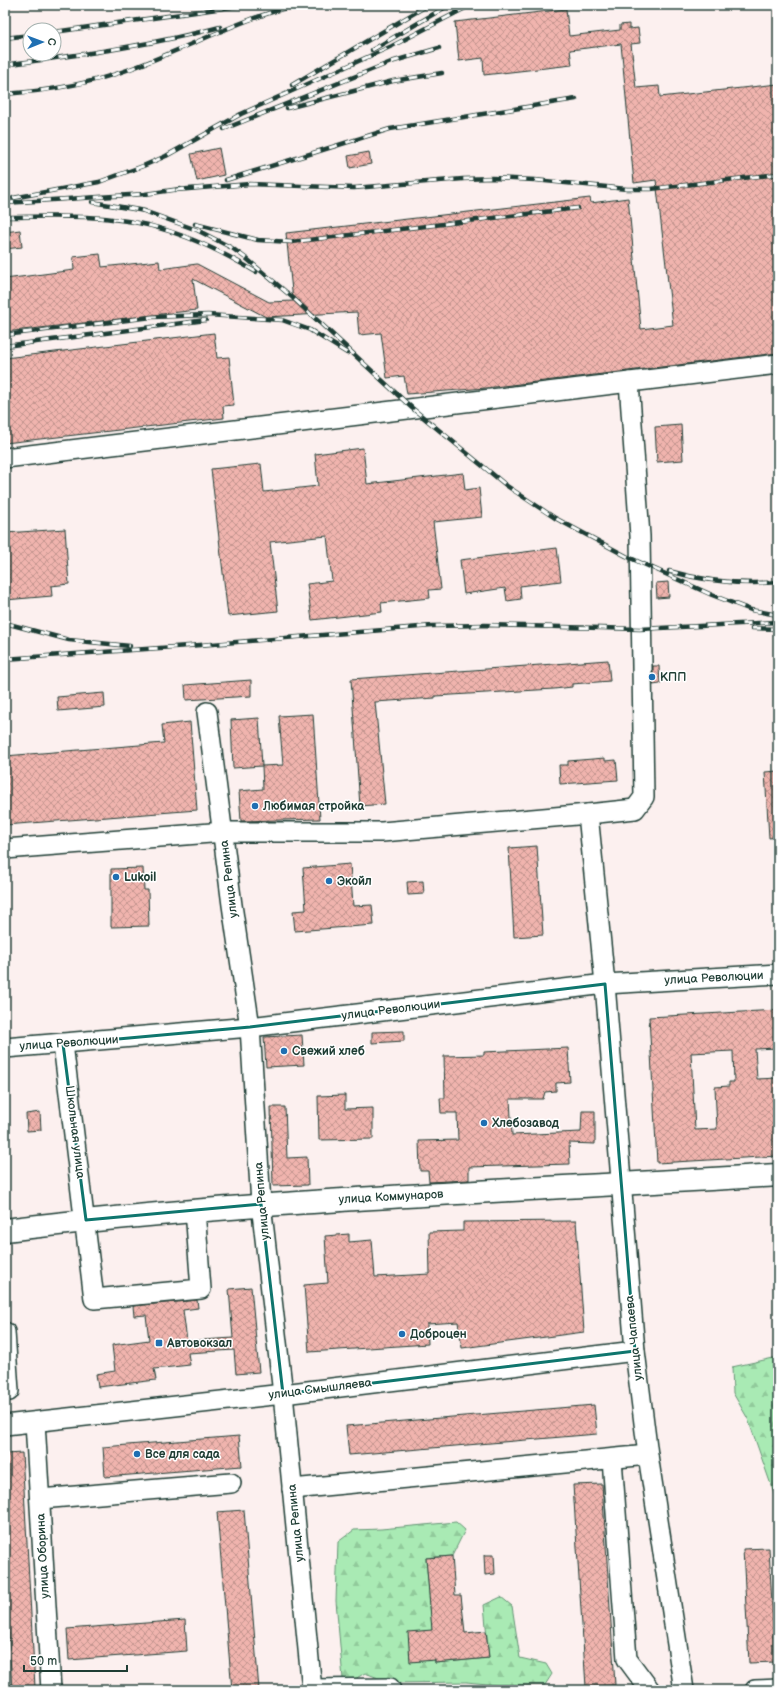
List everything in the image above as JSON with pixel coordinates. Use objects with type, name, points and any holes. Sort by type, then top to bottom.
[{"type":"main road","name":"улица Коммунаров","points":[[5,1230],[86,1220],[261,1204],[778,1175]]},
{"type":"street","points":[[5,458],[778,364]]},
{"type":"street","points":[[5,849],[224,832],[382,832],[635,809],[644,797],[640,536],[629,382]]},
{"type":"street","name":"улица Репина","points":[[207,712],[224,832],[232,906],[250,1027],[261,1204],[283,1394],[312,1690]]},
{"type":"street","name":"улица Чапаева","points":[[588,814],[605,984],[620,1185],[635,1351],[648,1455],[684,1690]]},
{"type":"street","name":"улица Революции","points":[[5,1048],[250,1027],[605,984],[778,974]]},
{"type":"street","name":"Школьная улица","points":[[63,1044],[86,1220],[94,1299],[201,1289],[194,1210]]},
{"type":"street","points":[[5,1332],[9,1391]]},
{"type":"street","name":"улица Смышляева","points":[[5,1425],[283,1394],[635,1351]]},
{"type":"street","name":"улица Оборина","points":[[35,1422],[51,1690]]},
{"type":"street","points":[[292,1489],[648,1455]]},
{"type":"street","points":[[612,1459],[627,1659],[650,1690]]},
{"type":"street","points":[[40,1499],[231,1483]]},
{"type":"street","points":[[312,1690],[390,1688],[391,1690]]},
{"type":"street","points":[[755,1690],[778,1689]]},
{"type":"highlighted area","points":[[605,984],[635,1351],[283,1394],[261,1204],[86,1220],[63,1044],[250,1027]]},
{"type":"green space","points":[[778,1357],[778,1505],[748,1419],[733,1393],[732,1367]]},
{"type":"green space","points":[[456,1522],[465,1530],[452,1556],[426,1558],[435,1663],[489,1658],[484,1605],[501,1597],[512,1606],[520,1658],[546,1664],[552,1674],[545,1685],[498,1685],[466,1682],[392,1683],[365,1673],[350,1682],[343,1679],[336,1601],[338,1542],[354,1530]]},
{"type":"building","points":[[566,9],[569,36],[620,30],[620,25],[629,24],[629,29],[638,28],[640,43],[631,44],[636,88],[659,86],[660,97],[778,84],[778,353],[486,388],[407,394],[404,376],[387,378],[381,333],[359,335],[357,312],[266,317],[193,279],[197,310],[5,332],[5,279],[74,270],[73,257],[100,254],[102,267],[159,261],[160,269],[197,264],[269,302],[293,301],[286,233],[590,198],[591,203],[628,198],[641,329],[673,325],[656,180],[634,183],[621,44],[570,50],[572,65],[484,75],[483,58],[459,61],[455,22]]},
{"type":"building","points":[[219,148],[224,175],[197,181],[191,154]]},
{"type":"building","points":[[369,152],[371,164],[350,168],[348,156]]},
{"type":"building","points":[[20,230],[22,247],[5,249],[5,232]]},
{"type":"building","points":[[214,333],[217,358],[229,357],[234,405],[223,406],[224,418],[5,443],[5,358]]},
{"type":"building","points":[[681,425],[683,460],[657,462],[655,427]]},
{"type":"building","points":[[363,448],[367,484],[463,473],[465,490],[479,488],[482,517],[433,522],[441,589],[429,590],[430,598],[381,603],[382,612],[312,620],[307,584],[332,581],[327,536],[270,542],[278,611],[228,616],[211,469],[261,464],[264,492],[318,486],[315,454]]},
{"type":"building","points":[[65,529],[69,584],[51,586],[52,596],[5,600],[5,533]]},
{"type":"building","points":[[557,548],[561,581],[520,586],[521,599],[507,601],[505,588],[464,594],[460,560]]},
{"type":"building","points":[[668,582],[669,597],[657,598],[656,583]]},
{"type":"building","points":[[608,660],[610,681],[572,684],[572,687],[554,689],[435,696],[435,698],[375,702],[385,804],[360,806],[351,679]]},
{"type":"building","points":[[653,666],[659,666],[660,684],[653,685]]},
{"type":"building","points":[[251,680],[251,696],[186,700],[185,685]]},
{"type":"building","points":[[104,693],[105,707],[58,711],[57,697]]},
{"type":"building","points":[[313,714],[320,819],[241,821],[239,791],[263,789],[262,766],[283,765],[279,716]]},
{"type":"building","points":[[259,718],[262,766],[233,768],[231,720]]},
{"type":"building","points":[[190,722],[197,810],[5,825],[5,756],[164,743],[162,725]]},
{"type":"building","points":[[605,758],[605,761],[616,760],[618,780],[560,784],[559,765],[568,765],[568,761]]},
{"type":"building","points":[[778,771],[778,837],[769,838],[765,772]]},
{"type":"building","points":[[537,846],[543,935],[514,937],[509,848]]},
{"type":"building","points":[[350,864],[353,906],[372,905],[374,925],[295,931],[293,911],[306,910],[303,868]]},
{"type":"building","points":[[143,868],[144,890],[148,890],[149,926],[111,927],[111,869]]},
{"type":"building","points":[[423,881],[424,894],[408,895],[407,882]]},
{"type":"building","points":[[778,1010],[778,1048],[755,1049],[757,1079],[778,1078],[778,1156],[657,1163],[649,1017]],"holes":[[[733,1051],[734,1082],[729,1082],[729,1086],[715,1087],[717,1129],[695,1130],[691,1053]]]},
{"type":"building","points":[[404,1031],[404,1041],[372,1043],[372,1032]]},
{"type":"building","name":"Свежий хлеб","points":[[302,1035],[304,1065],[266,1067],[264,1037]]},
{"type":"building","name":"Хлебозавод","points":[[568,1048],[570,1082],[556,1083],[556,1091],[545,1092],[543,1099],[510,1099],[512,1135],[581,1132],[582,1111],[595,1111],[595,1144],[569,1143],[570,1164],[469,1167],[469,1180],[429,1182],[428,1171],[420,1171],[419,1141],[458,1140],[457,1113],[441,1113],[440,1098],[445,1098],[444,1056],[484,1055],[484,1052]]},
{"type":"building","points":[[345,1095],[345,1109],[373,1108],[373,1139],[319,1140],[318,1096]]},
{"type":"building","points":[[271,1107],[285,1107],[287,1158],[307,1157],[308,1185],[273,1186]]},
{"type":"building","points":[[40,1112],[41,1130],[27,1131],[26,1114]]},
{"type":"building","points":[[576,1221],[584,1332],[462,1348],[458,1322],[427,1324],[428,1344],[309,1352],[304,1285],[328,1283],[325,1236],[349,1234],[349,1242],[372,1240],[375,1277],[430,1274],[429,1232],[463,1231],[463,1222]]},
{"type":"building","points":[[251,1287],[259,1372],[236,1374],[234,1350],[188,1353],[190,1365],[154,1369],[156,1380],[98,1387],[96,1374],[115,1371],[112,1345],[149,1340],[146,1315],[134,1316],[133,1306],[197,1300],[198,1308],[183,1310],[187,1341],[233,1338],[229,1289]]},
{"type":"building","points":[[594,1405],[597,1434],[349,1455],[346,1426]]},
{"type":"building","points":[[239,1436],[242,1466],[105,1477],[103,1447]]},
{"type":"building","points":[[22,1453],[35,1687],[12,1690],[5,1568],[5,1454]]},
{"type":"building","points":[[602,1484],[615,1685],[586,1687],[573,1485]]},
{"type":"building","points":[[244,1510],[259,1690],[232,1690],[217,1512]]},
{"type":"building","points":[[769,1548],[775,1662],[749,1663],[743,1549]]},
{"type":"building","points":[[484,1555],[494,1555],[495,1574],[485,1575]]},
{"type":"building","points":[[452,1556],[455,1595],[461,1595],[465,1633],[486,1631],[489,1658],[435,1663],[435,1660],[410,1662],[408,1632],[432,1630],[426,1558]]},
{"type":"building","points":[[185,1620],[187,1651],[69,1660],[67,1629]]},
{"type":"railway","points":[[62,31],[245,5]]},
{"type":"railway","points":[[5,94],[37,91],[100,79],[151,61],[254,18],[297,5]]},
{"type":"railway","points":[[292,85],[428,5]]},
{"type":"railway","points":[[372,50],[449,5]]},
{"type":"railway","points":[[13,198],[99,182],[143,166],[166,156],[241,114],[392,46],[471,5]]},
{"type":"railway","points":[[5,65],[140,45],[220,27]]},
{"type":"railway","points":[[5,38],[22,36]]},
{"type":"railway","points":[[224,129],[391,62],[439,48]]},
{"type":"railway","points":[[287,108],[393,81],[442,73]]},
{"type":"railway","points":[[226,180],[390,129],[576,99]]},
{"type":"railway","points":[[176,190],[250,184],[354,188],[492,178],[535,180],[627,189],[651,189],[778,174]]},
{"type":"railway","points":[[5,203],[145,194],[180,189]]},
{"type":"railway","points":[[92,202],[145,211]]},
{"type":"railway","points":[[195,224],[258,240],[291,242],[578,208]]},
{"type":"railway","points":[[141,210],[197,230],[232,248],[247,259],[292,297],[412,408],[507,486],[555,518],[626,556],[712,595],[751,610],[778,615]]},
{"type":"railway","points":[[5,217],[99,218],[150,226],[187,237],[222,253],[256,272]]},
{"type":"railway","points":[[5,335],[152,317],[208,315],[282,320],[310,330],[347,353]]},
{"type":"railway","points":[[5,346],[206,320]]},
{"type":"railway","points":[[669,571],[709,580],[750,583],[778,582]]},
{"type":"railway","points":[[5,659],[432,626],[485,625],[640,629],[778,622]]},
{"type":"railway","points":[[5,623],[69,640],[130,646]]},
{"type":"railway","points":[[752,628],[778,629]]},
{"type":"place","name":"КПП","points":[[652,677]]},
{"type":"place","name":"Любимая стройка","points":[[255,806]]},
{"type":"place","name":"Lukoil","points":[[116,877]]},
{"type":"place","name":"Экойл","points":[[329,881]]},
{"type":"place","name":"Свежий хлеб","points":[[284,1051]]},
{"type":"place","name":"Хлебозавод","points":[[484,1123]]},
{"type":"place","name":"Доброцен","points":[[402,1334]]},
{"type":"place","name":"Автовокзал","points":[[159,1343]]},
{"type":"place","name":"Все для сада","points":[[137,1454]]}]
